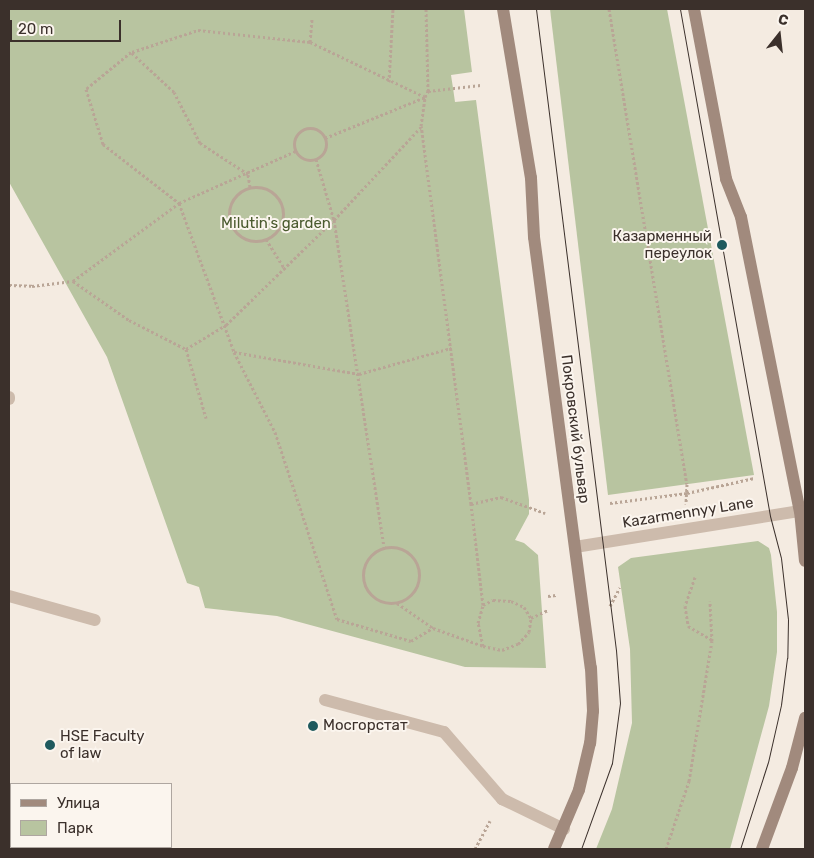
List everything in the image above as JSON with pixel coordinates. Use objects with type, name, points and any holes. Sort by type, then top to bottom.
[{"type":"main road","name":"Покровский бульвар","points":[[503,9],[530,178],[534,237],[591,668],[593,711],[579,790],[554,849]]},
{"type":"main road","points":[[694,9],[726,179],[742,217],[803,511],[805,561]]},
{"type":"main road","points":[[762,849],[792,768],[805,718]]},
{"type":"street","name":"Kazarmennyy Lane","points":[[575,547],[803,511]]},
{"type":"street","points":[[10,600],[95,620]]},
{"type":"street","points":[[325,700],[444,732],[502,798],[564,829]]},
{"type":"path","points":[[389,82],[393,9]]},
{"type":"path","points":[[426,9],[428,91],[425,97],[421,126],[471,504],[483,605],[478,623],[483,646]]},
{"type":"path","points":[[610,9],[687,493],[685,506]]},
{"type":"path","points":[[310,42],[312,18]]},
{"type":"path","points":[[425,97],[389,82],[310,42],[198,30],[131,52],[86,90],[103,144],[179,203],[226,325],[234,352],[275,432],[337,620],[411,641],[433,628]]},
{"type":"path","points":[[131,52],[174,92],[200,143],[248,174],[250,187]]},
{"type":"path","points":[[428,91],[481,85]]},
{"type":"path","points":[[325,138],[425,97]]},
{"type":"path","points":[[186,349],[226,325],[334,220],[421,126]]},
{"type":"path","points":[[317,129],[325,138],[325,151],[316,159],[303,159],[296,151],[294,140],[302,130],[317,129]]},
{"type":"path","points":[[9,285],[32,286],[73,281],[179,203],[248,174],[296,151]]},
{"type":"path","points":[[316,159],[334,220],[359,374],[384,548]]},
{"type":"path","points":[[250,187],[271,191],[282,209],[278,230],[266,239],[245,239],[230,225],[230,204],[236,195],[250,187]]},
{"type":"path","points":[[266,239],[285,269]]},
{"type":"path","points":[[73,281],[129,320],[186,349],[206,418]]},
{"type":"path","points":[[234,352],[359,374],[451,348]]},
{"type":"path","points":[[610,503],[687,493],[754,478]]},
{"type":"path","points":[[471,504],[501,497],[546,513]]},
{"type":"path","points":[[396,603],[412,594],[419,578],[418,569],[409,554],[393,547],[384,548],[368,558],[362,576],[365,586],[377,600],[396,603],[433,628],[483,646],[502,650],[518,644],[529,632],[531,618],[524,607],[511,601],[494,600],[483,605]]},
{"type":"path","points":[[695,577],[685,606],[688,626],[712,640]]},
{"type":"path","points":[[548,596],[556,595]]},
{"type":"path","points":[[666,849],[689,781],[712,640],[710,601]]},
{"type":"path","points":[[531,618],[548,610]]},
{"type":"green space","name":"Milutin's garden","points":[[9,9],[464,9],[472,72],[451,75],[455,102],[476,100],[529,500],[529,514],[515,540],[524,543],[538,555],[546,668],[465,667],[277,616],[205,608],[199,587],[187,583],[107,357],[9,182]]},
{"type":"green space","points":[[550,9],[667,9],[754,475],[608,495]]},
{"type":"green space","points":[[758,541],[769,548],[771,555],[777,612],[777,652],[769,706],[730,849],[596,849],[612,809],[632,723],[630,649],[618,567],[631,558]]},
{"type":"tram line","points":[[536,9],[616,650],[620,703],[612,763],[581,849]]},
{"type":"tram line","points":[[680,9],[770,516],[781,558],[788,619],[787,658],[781,705],[768,762],[740,849]]},
{"type":"place","name":"Казарменный переулок","points":[[722,245]]},
{"type":"place","name":"Мосгорстат","points":[[313,726]]},
{"type":"place","name":"HSE Faculty of law","points":[[50,745]]}]
